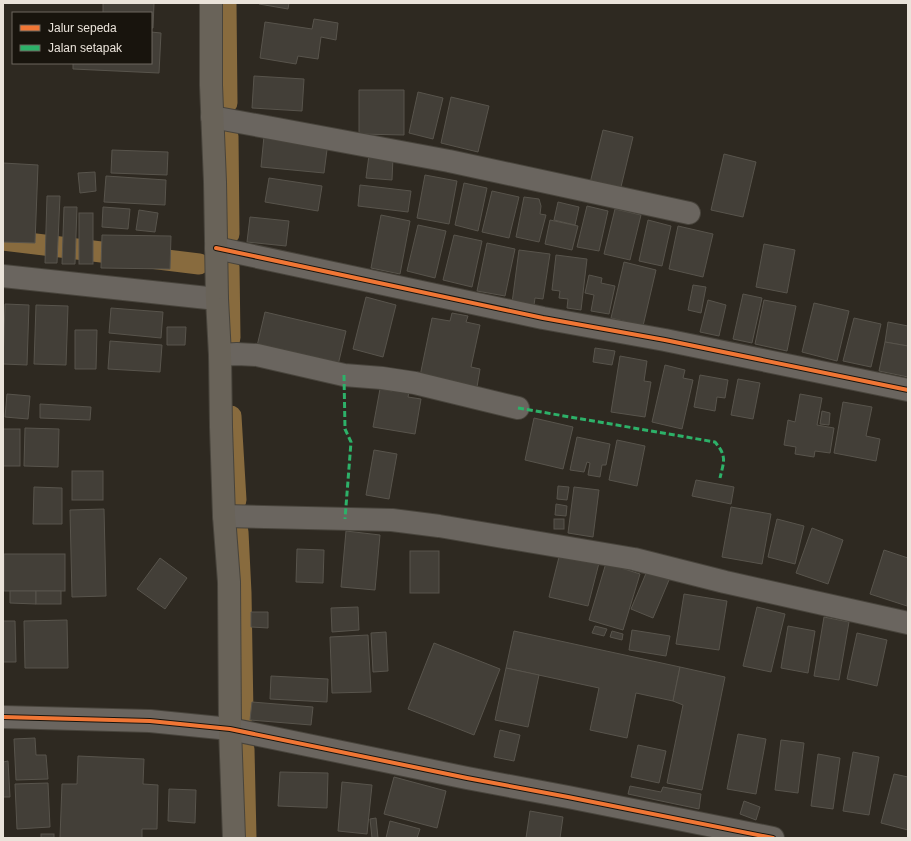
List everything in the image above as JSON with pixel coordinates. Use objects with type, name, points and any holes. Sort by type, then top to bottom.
[{"type":"main road","points":[[211,3],[211,85],[224,516],[229,582],[230,729],[234,838]]},
{"type":"street","points":[[212,117],[449,161],[689,213]]},
{"type":"street","points":[[216,248],[543,318],[666,340],[908,390]]},
{"type":"street","points":[[3,276],[217,299]]},
{"type":"street","points":[[220,355],[237,354],[257,356],[344,375],[382,378],[415,383],[518,408]]},
{"type":"street","points":[[224,516],[392,520],[446,527],[634,559],[725,582],[908,623]]},
{"type":"street","points":[[3,717],[150,721],[230,729],[460,777],[773,838]]},
{"type":"building","points":[[103,3],[154,3],[153,28],[152,12],[103,12]]},
{"type":"building","points":[[259,3],[289,3],[288,9]]},
{"type":"building","points":[[314,19],[338,23],[336,40],[321,37],[318,59],[298,56],[296,64],[260,58],[265,22],[312,29]]},
{"type":"building","points":[[152,32],[161,33],[159,73],[73,69],[73,64],[152,64]]},
{"type":"building","points":[[254,76],[304,79],[302,111],[252,108]]},
{"type":"building","points":[[359,90],[404,90],[404,135],[359,134]]},
{"type":"building","points":[[418,92],[443,98],[433,139],[409,133]]},
{"type":"building","points":[[451,97],[489,106],[478,152],[441,143]]},
{"type":"building","points":[[603,130],[633,137],[620,191],[590,183]]},
{"type":"building","points":[[264,136],[328,142],[324,173],[261,167]]},
{"type":"building","points":[[112,150],[168,152],[167,175],[111,173]]},
{"type":"building","points":[[724,154],[756,162],[743,217],[711,210]]},
{"type":"building","points":[[369,155],[393,157],[392,180],[366,178]]},
{"type":"building","points":[[3,163],[38,165],[35,243],[3,242]]},
{"type":"building","points":[[95,172],[96,191],[80,193],[78,173]]},
{"type":"building","points":[[425,175],[457,181],[449,224],[417,218]]},
{"type":"building","points":[[106,176],[166,180],[165,205],[104,202]]},
{"type":"building","points":[[269,178],[322,186],[318,211],[265,202]]},
{"type":"building","points":[[464,183],[487,188],[478,231],[455,225]]},
{"type":"building","points":[[360,185],[411,191],[408,212],[358,206]]},
{"type":"building","points":[[492,191],[519,197],[509,238],[482,232]]},
{"type":"building","points":[[47,196],[60,196],[57,263],[45,263]]},
{"type":"building","points":[[524,197],[539,199],[541,206],[540,214],[546,215],[539,242],[516,237]]},
{"type":"building","points":[[558,202],[579,207],[575,225],[554,220]]},
{"type":"building","points":[[587,206],[608,211],[599,251],[577,247]]},
{"type":"building","points":[[64,207],[77,207],[75,264],[62,264]]},
{"type":"building","points":[[103,207],[130,209],[128,229],[102,227]]},
{"type":"building","points":[[615,209],[641,215],[630,260],[604,254]]},
{"type":"building","points":[[139,210],[158,213],[155,232],[136,230]]},
{"type":"building","points":[[79,213],[93,213],[93,264],[79,264]]},
{"type":"building","points":[[381,215],[410,221],[400,274],[371,268]]},
{"type":"building","points":[[250,217],[289,221],[286,246],[247,242]]},
{"type":"building","points":[[550,220],[578,226],[572,250],[545,244]]},
{"type":"building","points":[[648,220],[671,226],[662,266],[639,261]]},
{"type":"building","points":[[418,225],[446,231],[435,278],[407,271]]},
{"type":"building","points":[[678,226],[713,234],[703,277],[669,269]]},
{"type":"building","points":[[102,235],[171,236],[170,269],[101,268]]},
{"type":"building","points":[[454,235],[482,241],[472,287],[443,280]]},
{"type":"building","points":[[487,243],[515,249],[505,296],[477,291]]},
{"type":"building","points":[[764,244],[795,250],[787,293],[756,287]]},
{"type":"building","points":[[519,250],[550,254],[543,299],[535,298],[534,305],[512,303]]},
{"type":"building","points":[[556,255],[587,259],[581,310],[567,308],[568,299],[559,298],[560,291],[552,290]]},
{"type":"building","points":[[624,262],[656,270],[643,326],[611,318]]},
{"type":"building","points":[[589,275],[602,278],[601,283],[615,286],[609,314],[591,311],[594,295],[585,293]]},
{"type":"building","points":[[693,285],[706,287],[701,313],[688,310]]},
{"type":"building","points":[[743,294],[762,298],[752,343],[733,339]]},
{"type":"building","points":[[366,297],[396,305],[383,357],[353,349]]},
{"type":"building","points":[[708,300],[726,305],[719,336],[700,332]]},
{"type":"building","points":[[764,300],[796,306],[787,351],[755,344]]},
{"type":"building","points":[[814,303],[849,311],[837,361],[802,352]]},
{"type":"building","points":[[5,304],[29,305],[27,365],[3,364]]},
{"type":"building","points":[[36,305],[68,306],[66,365],[34,364]]},
{"type":"building","points":[[111,308],[163,312],[161,338],[109,333]]},
{"type":"building","points":[[265,312],[346,331],[338,365],[257,346]]},
{"type":"building","points":[[452,313],[468,316],[466,322],[480,325],[471,367],[480,369],[477,387],[420,376],[432,318],[450,321]]},
{"type":"building","points":[[854,318],[881,324],[871,367],[843,361]]},
{"type":"building","points":[[888,322],[908,326],[908,346],[885,342]]},
{"type":"building","points":[[167,327],[186,327],[185,345],[167,345]]},
{"type":"building","points":[[75,330],[97,330],[96,369],[75,369]]},
{"type":"building","points":[[110,341],[162,345],[160,372],[108,369]]},
{"type":"building","points":[[885,342],[908,346],[908,377],[879,371]]},
{"type":"building","points":[[595,348],[615,351],[612,365],[593,362]]},
{"type":"building","points":[[620,356],[647,361],[644,381],[651,382],[645,417],[611,412]]},
{"type":"building","points":[[665,365],[685,370],[683,378],[693,380],[682,429],[652,422]]},
{"type":"building","points":[[700,375],[728,380],[725,398],[717,397],[715,411],[694,407]]},
{"type":"building","points":[[738,379],[760,383],[753,419],[731,415]]},
{"type":"building","points":[[393,383],[410,386],[408,397],[421,399],[415,434],[373,427],[380,389],[392,391]]},
{"type":"building","points":[[7,394],[30,396],[28,419],[5,417]]},
{"type":"building","points":[[800,394],[822,398],[817,425],[834,428],[830,453],[815,451],[814,457],[795,454],[796,447],[784,445],[788,420],[795,422]]},
{"type":"building","points":[[843,402],[872,407],[866,436],[880,439],[876,461],[834,453]]},
{"type":"building","points":[[40,404],[91,407],[90,420],[40,418]]},
{"type":"building","points":[[822,411],[830,413],[829,425],[820,424]]},
{"type":"building","points":[[534,418],[573,427],[563,469],[525,460]]},
{"type":"building","points":[[25,428],[59,429],[58,467],[24,466]]},
{"type":"building","points":[[3,429],[20,429],[20,466],[3,466]]},
{"type":"building","points":[[577,437],[610,444],[606,465],[602,465],[600,477],[588,475],[590,463],[587,462],[584,472],[570,470]]},
{"type":"building","points":[[617,440],[645,446],[637,486],[609,480]]},
{"type":"building","points":[[374,450],[397,454],[389,499],[366,495]]},
{"type":"building","points":[[72,471],[103,471],[103,500],[72,500]]},
{"type":"building","points":[[696,480],[734,487],[731,504],[692,496]]},
{"type":"building","points":[[558,486],[569,487],[567,500],[557,499]]},
{"type":"building","points":[[34,487],[62,488],[62,524],[33,524]]},
{"type":"building","points":[[574,487],[599,490],[593,537],[568,533]]},
{"type":"building","points":[[556,504],[567,506],[566,516],[555,515]]},
{"type":"building","points":[[731,507],[771,514],[762,564],[722,557]]},
{"type":"building","points":[[104,509],[106,596],[72,597],[70,510]]},
{"type":"building","points":[[554,519],[564,519],[564,529],[554,529]]},
{"type":"building","points":[[777,519],[804,526],[795,564],[768,557]]},
{"type":"building","points":[[812,528],[843,540],[828,584],[796,573]]},
{"type":"building","points":[[346,531],[380,535],[375,590],[341,587]]},
{"type":"building","points":[[297,549],[324,550],[323,583],[296,582]]},
{"type":"building","points":[[884,550],[908,558],[907,606],[870,594]]},
{"type":"building","points":[[410,551],[439,551],[439,593],[410,593]]},
{"type":"building","points":[[560,553],[599,563],[588,606],[549,597]]},
{"type":"building","points":[[4,554],[65,554],[65,591],[4,591]]},
{"type":"building","points":[[160,558],[187,578],[165,609],[137,589]]},
{"type":"building","points":[[606,563],[640,574],[623,630],[589,620]]},
{"type":"building","points":[[647,571],[669,580],[653,618],[631,609]]},
{"type":"building","points":[[10,591],[36,591],[36,604],[10,603]]},
{"type":"building","points":[[36,591],[61,591],[61,604],[36,604]]},
{"type":"building","points":[[684,594],[727,601],[719,650],[676,644]]},
{"type":"building","points":[[358,607],[359,630],[332,632],[331,608]]},
{"type":"building","points":[[757,607],[785,614],[771,672],[743,666]]},
{"type":"building","points":[[251,612],[268,612],[268,628],[251,627]]},
{"type":"building","points":[[824,617],[849,622],[839,680],[814,676]]},
{"type":"building","points":[[67,620],[68,668],[25,668],[24,621]]},
{"type":"building","points":[[3,621],[15,621],[16,662],[3,662]]},
{"type":"building","points":[[595,626],[607,629],[604,636],[592,633]]},
{"type":"building","points":[[788,626],[815,631],[808,673],[781,668]]},
{"type":"building","points":[[632,630],[670,636],[666,656],[629,650]]},
{"type":"building","points":[[514,631],[680,667],[673,701],[636,693],[627,738],[590,730],[599,688],[506,668]]},
{"type":"building","points":[[612,631],[623,634],[622,640],[610,637]]},
{"type":"building","points":[[386,632],[388,671],[373,672],[371,633]]},
{"type":"building","points":[[857,633],[887,640],[877,686],[847,679]]},
{"type":"building","points":[[368,635],[371,692],[332,693],[330,637]]},
{"type":"building","points":[[434,643],[500,669],[474,735],[408,709]]},
{"type":"building","points":[[680,667],[725,677],[702,790],[667,783],[683,705],[673,701]]},
{"type":"building","points":[[506,668],[539,675],[528,727],[495,720]]},
{"type":"building","points":[[271,676],[328,679],[327,702],[270,699]]},
{"type":"building","points":[[252,702],[313,707],[311,725],[250,720]]},
{"type":"building","points":[[500,730],[520,735],[514,761],[494,757]]},
{"type":"building","points":[[738,734],[766,739],[756,794],[727,789]]},
{"type":"building","points":[[35,738],[36,755],[46,755],[48,779],[16,780],[14,739]]},
{"type":"building","points":[[781,740],[804,743],[798,793],[775,790]]},
{"type":"building","points":[[638,745],[666,751],[659,783],[631,777]]},
{"type":"building","points":[[853,752],[879,757],[869,815],[843,811]]},
{"type":"building","points":[[818,754],[840,758],[833,809],[811,806]]},
{"type":"building","points":[[78,756],[144,759],[143,784],[158,785],[157,829],[142,829],[142,838],[60,838],[62,784],[77,784]]},
{"type":"building","points":[[8,761],[10,797],[3,797],[3,762]]},
{"type":"building","points":[[280,772],[328,773],[327,808],[278,806]]},
{"type":"building","points":[[894,774],[908,777],[908,830],[881,823]]},
{"type":"building","points":[[394,777],[446,791],[437,828],[384,814]]},
{"type":"building","points":[[342,782],[372,785],[367,834],[338,831]]},
{"type":"building","points":[[48,783],[50,827],[17,829],[15,784]]},
{"type":"building","points":[[630,786],[661,792],[663,787],[701,794],[699,809],[628,794]]},
{"type":"building","points":[[169,789],[196,790],[195,823],[168,821]]},
{"type":"building","points":[[744,801],[760,807],[756,820],[740,814]]},
{"type":"building","points":[[530,811],[563,817],[560,838],[526,838]]},
{"type":"building","points":[[376,818],[378,838],[372,838],[370,819]]},
{"type":"building","points":[[390,821],[420,829],[417,838],[386,838]]},
{"type":"building","points":[[41,834],[54,834],[54,838],[41,838]]},
{"type":"waterway","points":[[226,3],[227,103]]},
{"type":"waterway","points":[[228,136],[229,234]]},
{"type":"waterway","points":[[3,240],[199,264]]},
{"type":"waterway","points":[[228,267],[230,338]]},
{"type":"waterway","points":[[231,416],[236,500]]},
{"type":"waterway","points":[[238,532],[241,593],[243,715]]},
{"type":"waterway","points":[[244,749],[246,838]]},
{"type":"marked path","points":[[344,375],[345,429],[351,442],[345,519]]},
{"type":"marked path","points":[[518,408],[715,442],[724,459],[720,478]]},
{"type":"cycle path","points":[[216,248],[543,318],[665,340],[908,390]]},
{"type":"cycle path","points":[[3,717],[150,721],[230,729],[467,778],[773,838]]}]
